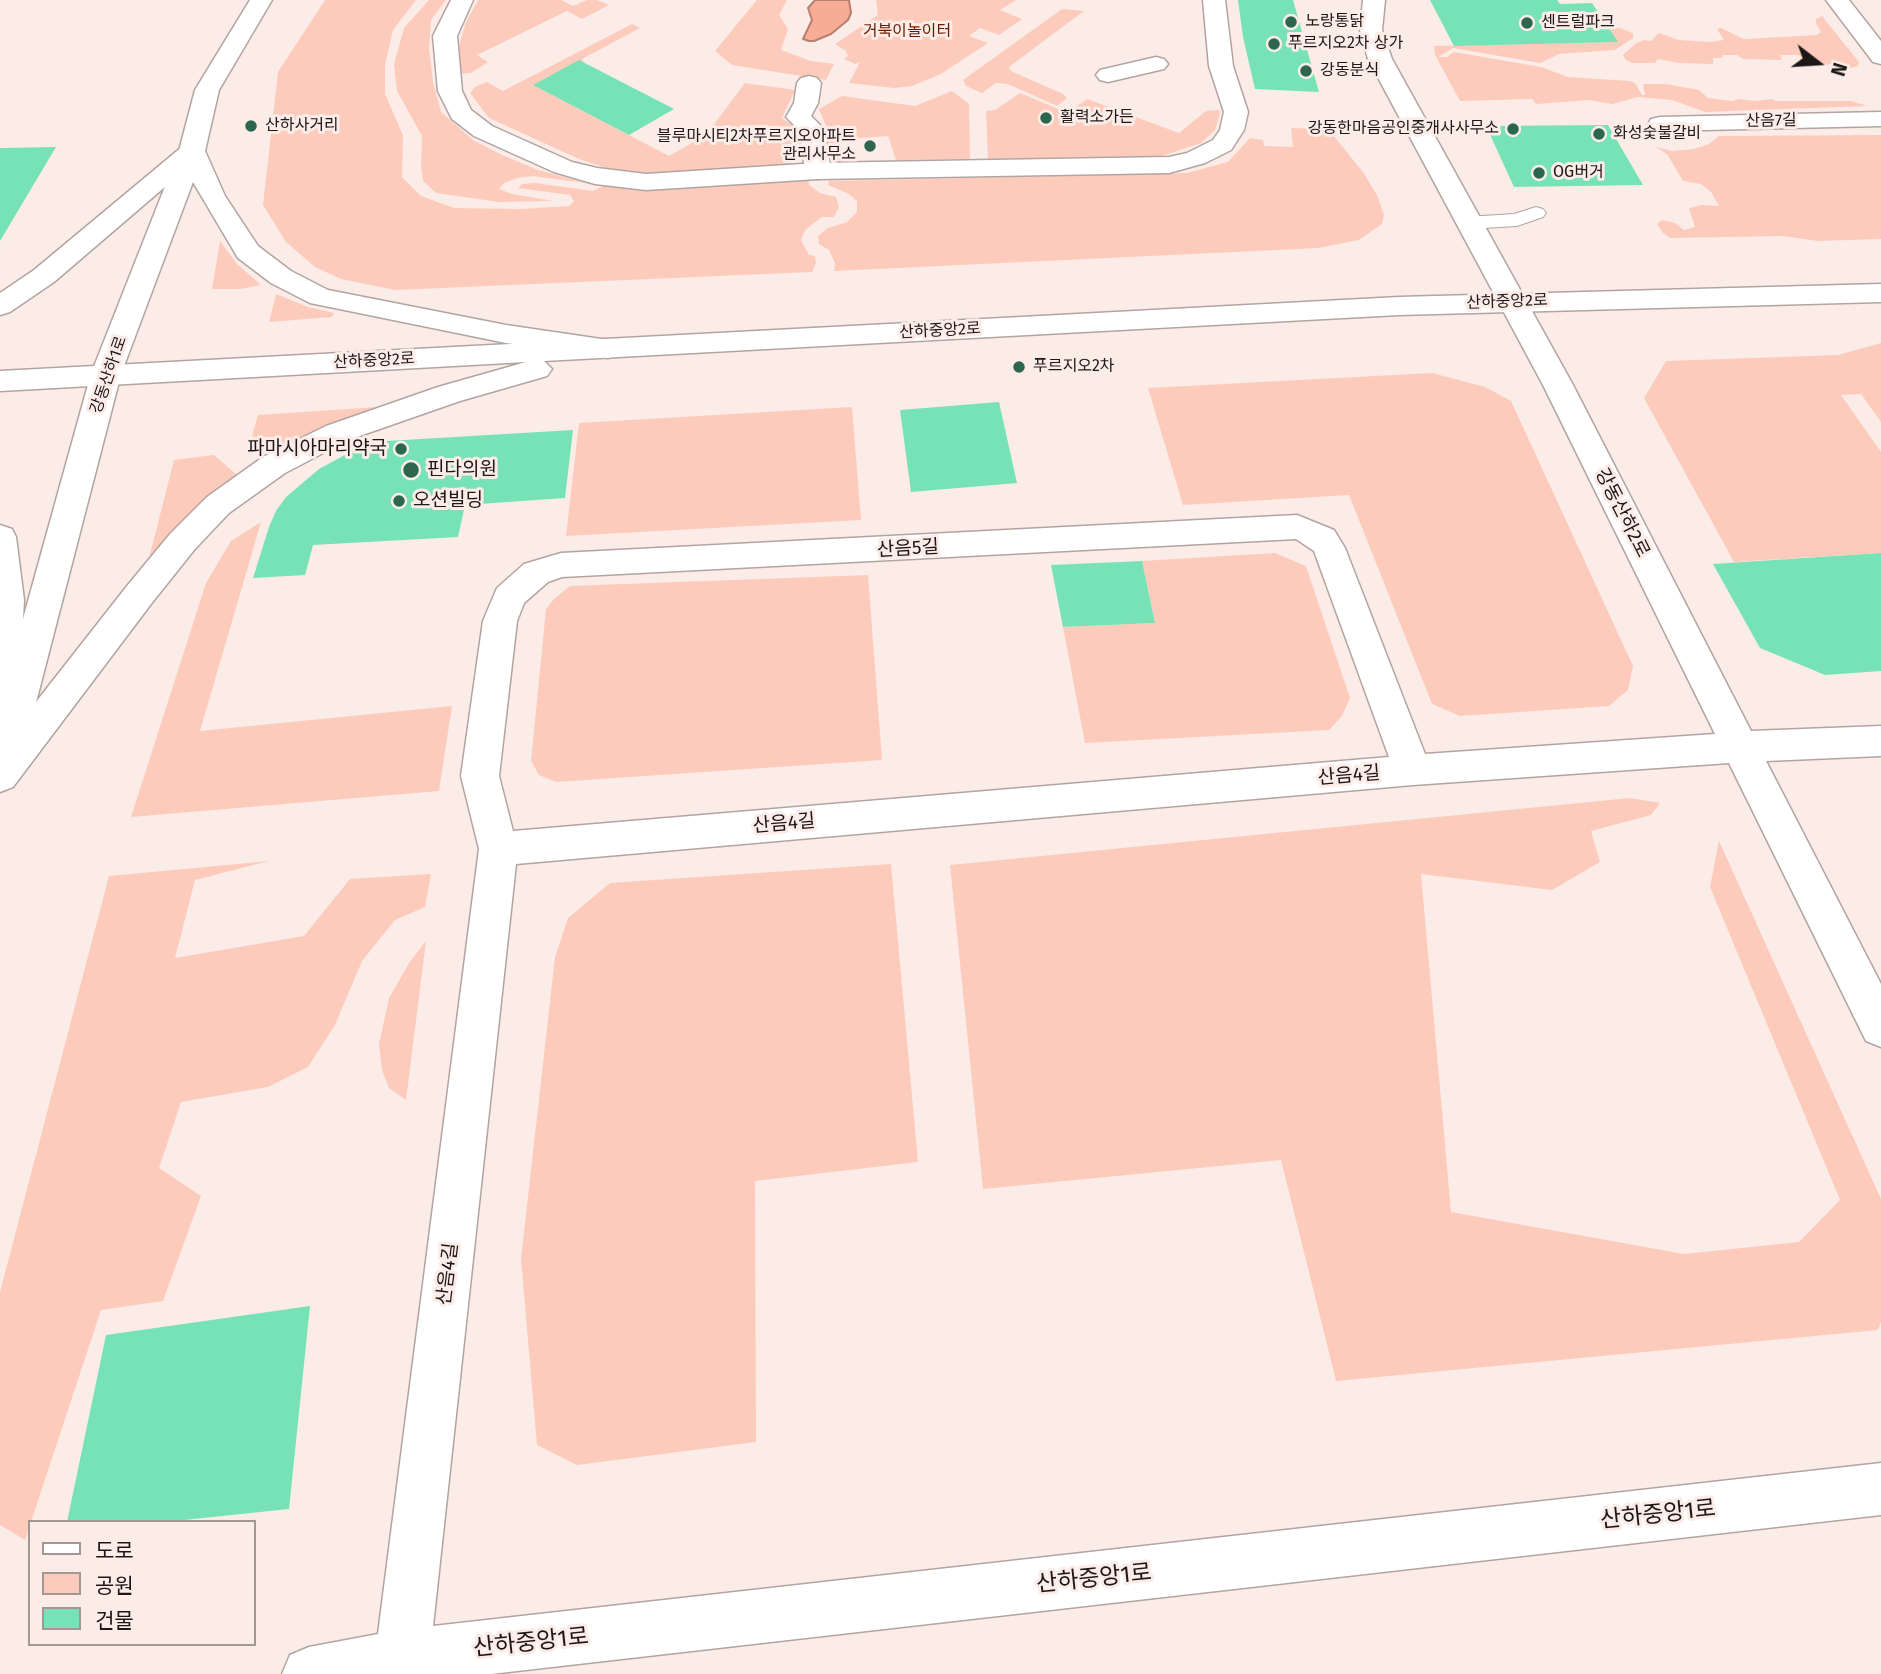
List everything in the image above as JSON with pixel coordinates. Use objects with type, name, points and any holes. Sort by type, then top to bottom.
[{"type":"street","name":"강동산하1로","points":[[0,768],[106,374],[192,151],[207,90],[261,0]]},
{"type":"street","points":[[462,0],[445,36],[450,91],[461,114],[483,131],[563,167],[595,176],[646,182],[818,171],[1169,165],[1196,158],[1222,145],[1233,130],[1236,112],[1221,66],[1214,0]]},
{"type":"street","name":"강동산하2로","points":[[1374,0],[1371,30],[1380,60],[1558,385],[1881,1027]]},
{"type":"street","points":[[1837,0],[1881,57]]},
{"type":"street","points":[[1108,75],[1156,64]]},
{"type":"street","points":[[809,83],[806,103],[798,117],[812,129],[818,171]]},
{"type":"street","name":"산음7길","points":[[1660,124],[1881,118]]},
{"type":"street","points":[[0,306],[44,276],[192,151],[212,196],[248,253],[281,277],[320,297],[506,334],[614,350]]},
{"type":"street","name":"산하중앙2로","points":[[0,381],[1512,301],[1881,293]]},
{"type":"street","points":[[0,776],[182,542],[218,505],[274,465],[337,433],[438,398],[530,370],[614,350]]},
{"type":"street","name":"산음5길","points":[[498,849],[480,776],[500,621],[509,597],[516,589],[536,573],[561,565],[1297,527],[1322,538],[1329,548],[1413,770]]},
{"type":"street","points":[[0,537],[7,600],[0,722]]},
{"type":"street","name":"산음4길","points":[[402,1657],[498,849],[1413,770],[1738,747],[1881,741]]},
{"type":"street","name":"산하중앙1로","points":[[309,1674],[402,1657],[1881,1489]]},
{"type":"lane","points":[[1467,223],[1517,220],[1536,213]]},
{"type":"green space","points":[[325,0],[416,0],[393,30],[385,65],[385,94],[403,135],[402,177],[421,196],[454,208],[521,209],[569,206],[574,201],[570,195],[518,188],[522,184],[535,183],[593,191],[607,184],[645,190],[808,179],[809,185],[820,193],[836,197],[839,207],[834,217],[822,217],[805,230],[801,240],[809,255],[815,256],[816,263],[812,272],[395,290],[341,279],[315,267],[286,242],[263,205],[278,72]]},
{"type":"green space","points":[[429,0],[446,0],[431,20],[429,48],[433,82],[441,112],[473,140],[502,155],[538,170],[586,183],[532,176],[517,178],[504,183],[499,189],[553,201],[499,202],[436,193],[423,181],[422,136],[397,91],[394,64],[404,28]]},
{"type":"green space","points":[[478,0],[561,0],[573,6],[587,0],[597,0],[609,5],[582,19],[567,11],[477,55],[488,62],[471,73],[458,74],[460,42],[466,22]]},
{"type":"green space","points":[[757,0],[787,0],[779,15],[788,29],[781,50],[811,61],[834,64],[826,80],[732,65],[715,51]]},
{"type":"green space","name":"거북이놀이터","points":[[876,0],[1016,0],[1000,10],[1022,19],[999,35],[980,28],[969,36],[988,43],[941,74],[912,86],[894,88],[849,83],[860,62],[855,64],[844,59],[848,56],[846,51],[835,44],[878,15]]},
{"type":"green space","points":[[1062,9],[1084,11],[1009,67],[1011,71],[1067,98],[1057,106],[1008,84],[996,83],[982,93],[966,86],[963,80]]},
{"type":"green space","points":[[1822,16],[1859,62],[1858,66],[1851,68],[1837,62],[1828,65],[1803,59],[1799,55],[1780,55],[1782,60],[1743,59],[1737,55],[1723,55],[1722,58],[1713,58],[1713,64],[1658,59],[1655,63],[1632,63],[1623,55],[1635,44],[1644,40],[1651,41],[1659,33],[1679,40],[1710,42],[1724,40],[1717,29],[1721,28],[1744,39],[1817,35],[1821,32],[1816,19]]},
{"type":"green space","points":[[632,24],[640,28],[582,59],[584,61],[540,81],[537,87],[669,156],[706,135],[745,83],[795,90],[782,118],[799,130],[801,155],[794,165],[660,174],[606,168],[579,159],[489,118],[470,93],[475,87],[487,82],[503,91]]},
{"type":"green space","points":[[1608,27],[1633,33],[1633,38],[1615,50],[1559,54],[1540,63],[1453,48],[1438,57],[1447,57],[1454,52],[1541,67],[1568,77],[1630,81],[1635,83],[1642,95],[1645,95],[1643,84],[1666,84],[1699,90],[1708,98],[1732,101],[1851,101],[1867,106],[1705,112],[1672,100],[1638,97],[1612,104],[1589,100],[1536,104],[1532,99],[1460,101],[1435,55],[1434,46],[1616,42]]},
{"type":"green space","points":[[952,91],[969,104],[970,159],[896,160],[888,136],[835,140],[840,160],[830,161],[826,126],[819,109],[842,96],[915,106]]},
{"type":"green space","points":[[1020,93],[1068,113],[1087,99],[1179,133],[1206,111],[1219,110],[1220,114],[1215,130],[1201,143],[1162,156],[988,159],[986,111],[995,110]]},
{"type":"green space","points":[[1291,128],[1328,129],[1363,172],[1378,197],[1384,215],[1382,224],[1359,240],[1319,248],[834,271],[835,263],[829,250],[819,244],[818,236],[828,228],[847,222],[857,212],[857,201],[849,194],[828,185],[829,181],[1187,173],[1228,162],[1250,138],[1263,140],[1264,146],[1293,147]]},
{"type":"green space","points":[[1881,135],[1881,239],[1818,241],[1783,236],[1670,238],[1657,224],[1662,220],[1675,223],[1684,230],[1695,227],[1689,208],[1702,205],[1719,206],[1711,192],[1701,184],[1683,181],[1667,154],[1656,147],[1672,151],[1694,149],[1709,144],[1719,136]]},
{"type":"green space","points":[[220,241],[237,264],[261,285],[240,289],[212,289]]},
{"type":"green space","points":[[276,294],[308,307],[334,313],[332,317],[269,322]]},
{"type":"green space","points":[[1881,343],[1881,422],[1861,394],[1841,395],[1881,452],[1881,553],[1734,562],[1644,398],[1666,361],[1838,355]]},
{"type":"green space","points":[[1432,373],[1485,387],[1511,401],[1633,666],[1628,690],[1609,706],[1460,716],[1432,704],[1349,495],[1183,505],[1148,388]]},
{"type":"green space","points":[[393,406],[361,414],[278,449],[252,436],[258,415]]},
{"type":"green space","points":[[852,407],[861,520],[566,536],[579,423]]},
{"type":"green space","points":[[214,455],[238,476],[147,566],[174,460]]},
{"type":"green space","points":[[261,522],[200,731],[452,706],[439,791],[131,817],[206,583],[231,541]]},
{"type":"green space","points":[[1275,553],[1306,566],[1350,698],[1342,716],[1329,730],[1085,743],[1063,627],[1155,623],[1142,561]]},
{"type":"green space","points":[[868,575],[882,760],[556,782],[539,775],[531,761],[546,609],[570,586]]},
{"type":"green space","points":[[1630,798],[1660,803],[1651,815],[1591,831],[1600,862],[1552,890],[1421,874],[1451,1212],[1684,1254],[1799,1242],[1840,1200],[1710,887],[1719,841],[1881,1199],[1881,1322],[1878,1330],[1336,1381],[1281,1160],[983,1189],[950,865]]},
{"type":"green space","points":[[269,861],[195,880],[175,958],[304,936],[350,879],[431,874],[425,907],[395,920],[362,961],[335,1025],[308,1067],[268,1087],[181,1102],[159,1168],[201,1196],[163,1301],[101,1310],[32,1520],[28,1520],[25,1540],[0,1525],[0,1292],[109,876]]},
{"type":"green space","points":[[891,864],[918,1162],[755,1181],[756,1442],[577,1465],[537,1445],[521,1259],[555,957],[568,918],[610,883]]},
{"type":"green space","points":[[426,941],[406,1100],[389,1088],[382,1070],[379,1044],[389,998],[409,963]]},
{"type":"shaded area","points":[[815,0],[849,0],[851,13],[848,20],[831,34],[809,41],[803,39],[812,20],[808,8]]},
{"type":"building","name":"푸르지오2차 상가","points":[[1238,0],[1293,0],[1319,92],[1255,89]]},
{"type":"building","name":"센트럴파크","points":[[1430,0],[1557,0],[1560,4],[1592,3],[1618,42],[1454,46]]},
{"type":"building","points":[[579,60],[674,109],[629,135],[533,85]]},
{"type":"building","points":[[1608,125],[1643,185],[1514,187],[1486,126]]},
{"type":"building","points":[[56,147],[0,241],[0,148]]},
{"type":"building","points":[[999,402],[1017,483],[911,492],[900,410]]},
{"type":"building","name":"오션빌딩","points":[[573,430],[565,498],[465,505],[458,537],[313,545],[305,575],[253,578],[269,527],[286,497],[319,469],[354,450],[387,441]]},
{"type":"building","points":[[1881,553],[1881,671],[1825,675],[1760,648],[1713,564]]},
{"type":"building","points":[[1142,561],[1155,623],[1063,627],[1051,565]]},
{"type":"building","points":[[310,1306],[289,1509],[184,1520],[67,1520],[106,1335]]},
{"type":"place","name":"노랑통닭","points":[[1291,22]]},
{"type":"place","name":"센트럴파크","points":[[1527,23]]},
{"type":"place","name":"푸르지오2차 상가","points":[[1274,44]]},
{"type":"place","name":"강동분식","points":[[1306,71]]},
{"type":"place","name":"활력소가든","points":[[1046,118]]},
{"type":"place","name":"산하사거리","points":[[251,126]]},
{"type":"place","name":"강동한마음공인중개사사무소","points":[[1513,129]]},
{"type":"place","name":"화성숯불갈비","points":[[1599,134]]},
{"type":"place","name":"블루마시티2차푸르지오아파트 관리사무소","points":[[870,146]]},
{"type":"place","name":"OG버거","points":[[1539,173]]},
{"type":"place","name":"푸르지오2차","points":[[1019,367]]},
{"type":"place","name":"파마시아마리약국","points":[[401,449]]},
{"type":"place","name":"핀다의원","points":[[411,470]]},
{"type":"place","name":"오션빌딩","points":[[399,501]]}]
